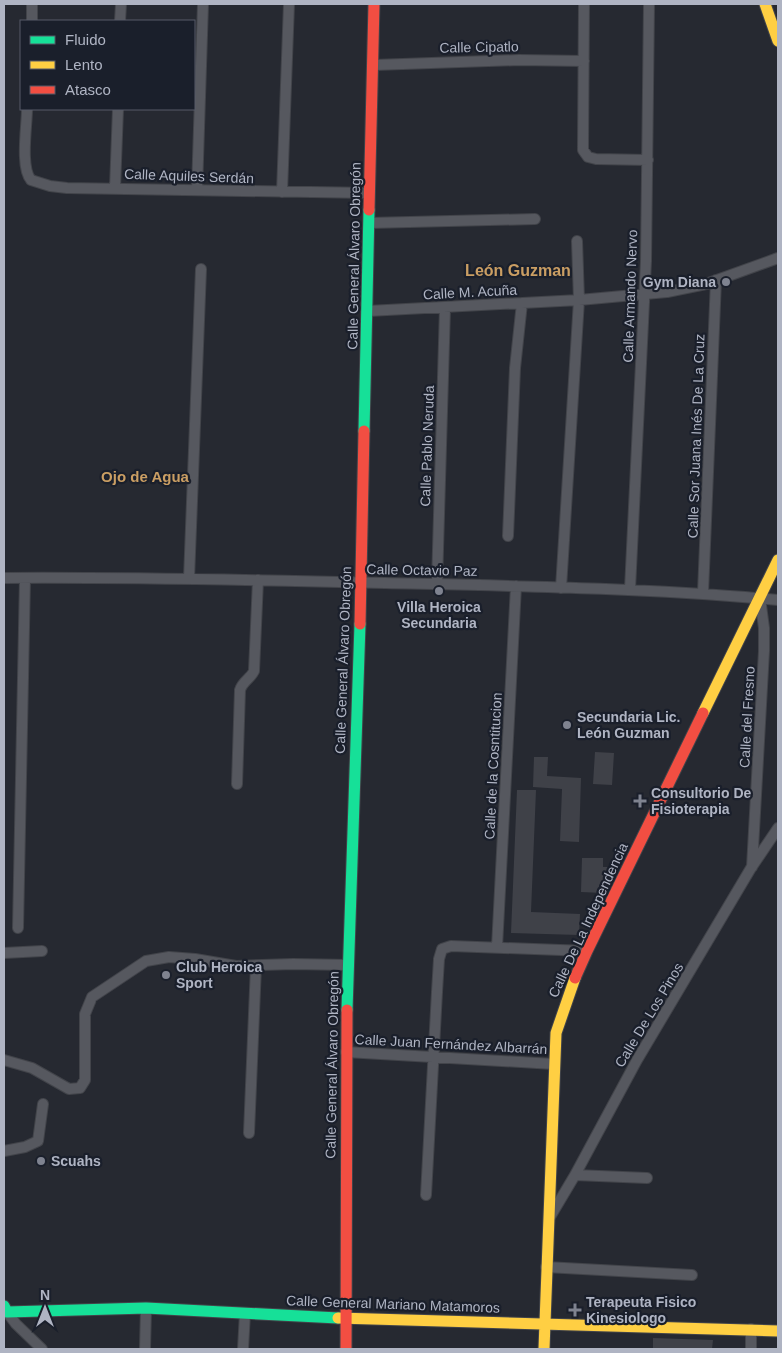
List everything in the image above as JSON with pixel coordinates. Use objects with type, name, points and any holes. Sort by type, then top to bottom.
[{"type":"street","points":[[32,4],[32,20]]},
{"type":"street","points":[[120,20],[121,4]]},
{"type":"street","points":[[197,190],[203,4]]},
{"type":"street","points":[[282,192],[289,4]]},
{"type":"street","name":"Calle General Álvaro Obregón","points":[[346,1349],[346,1052],[361,582],[374,4]]},
{"type":"street","points":[[584,4],[582,141],[585,155],[596,160],[648,160]]},
{"type":"street","name":"Calle Armando Nervo","points":[[630,589],[644,293],[648,160],[649,4]]},
{"type":"street","points":[[765,4],[778,41]]},
{"type":"street","name":"Calle Cipatlo","points":[[374,65],[519,60],[584,62]]},
{"type":"street","name":"Calle Aquiles Serdán","points":[[27,110],[25,160],[27,176],[38,184],[67,188],[369,193]]},
{"type":"street","points":[[115,188],[118,110]]},
{"type":"street","points":[[369,223],[535,219]]},
{"type":"street","points":[[561,588],[579,300],[577,241]]},
{"type":"street","name":"Calle M. Acuña","points":[[368,311],[579,300],[685,289],[778,258]]},
{"type":"street","points":[[189,579],[202,269]]},
{"type":"street","name":"Calle Sor Juana Inés De La Cruz","points":[[703,593],[716,280]]},
{"type":"street","points":[[508,536],[514,368],[522,303]]},
{"type":"street","name":"Calle Pablo Neruda","points":[[437,584],[445,308]]},
{"type":"street","name":"Calle De La Independencia","points":[[544,1324],[556,1033],[568,996],[587,951],[778,560]]},
{"type":"street","name":"Calle Octavio Paz","points":[[4,578],[258,580],[630,589],[778,600]]},
{"type":"street","points":[[18,928],[25,578]]},
{"type":"street","points":[[237,784],[240,690],[254,671],[258,580]]},
{"type":"street","name":"Calle de la Cosntitucion","points":[[497,948],[516,586]]},
{"type":"street","name":"Calle del Fresno","points":[[752,868],[764,652],[764,628],[760,598]]},
{"type":"street","name":"Calle De Los Pinos","points":[[548,1220],[575,1175],[633,1068],[752,868],[778,828]]},
{"type":"street","points":[[426,1194],[439,959],[442,949],[451,946],[587,951]]},
{"type":"street","points":[[4,953],[42,951]]},
{"type":"street","points":[[4,1060],[32,1068],[69,1089],[80,1088],[85,1080],[85,1014],[92,998],[146,961],[169,957],[195,959],[228,966],[349,965]]},
{"type":"street","points":[[249,1133],[256,966]]},
{"type":"street","name":"Calle Juan Fernández Albarrán","points":[[346,1052],[554,1064]]},
{"type":"street","points":[[4,1151],[25,1147],[38,1140],[43,1104]]},
{"type":"street","points":[[575,1175],[647,1178]]},
{"type":"street","points":[[546,1267],[692,1275]]},
{"type":"street","points":[[144,1349],[146,1308]]},
{"type":"street","name":"Calle General Mariano Matamoros","points":[[5,1310],[146,1308],[346,1318],[778,1331]]},
{"type":"street","points":[[5,1310],[16,1324],[42,1349]]},
{"type":"street","points":[[243,1349],[245,1313]]},
{"type":"street","points":[[544,1324],[544,1349]]},
{"type":"street","points":[[751,1330],[751,1349]]},
{"type":"building","points":[[595,752],[614,753],[612,785],[593,784]]},
{"type":"building","points":[[534,757],[548,757],[547,776],[581,778],[579,842],[560,841],[562,789],[533,787]]},
{"type":"building","points":[[517,790],[536,790],[531,912],[580,914],[579,935],[511,933]]},
{"type":"building","points":[[582,858],[603,858],[603,867],[616,867],[616,872],[610,884],[603,884],[603,893],[581,892]]},
{"type":"building","points":[[653,1338],[713,1340],[712,1349],[653,1349]]},
{"type":"traffic: fast","points":[[364,431],[369,210]]},
{"type":"traffic: fast","points":[[347,1010],[360,624]]},
{"type":"traffic: fast","points":[[4,1306],[7,1312],[146,1308],[338,1318]]},
{"type":"traffic: slow","points":[[765,4],[778,41]]},
{"type":"traffic: slow","points":[[703,713],[778,560]]},
{"type":"traffic: slow","points":[[544,1349],[556,1033],[575,978]]},
{"type":"traffic: slow","points":[[338,1318],[778,1331]]},
{"type":"traffic: jam","points":[[369,210],[374,4]]},
{"type":"traffic: jam","points":[[360,624],[364,431]]},
{"type":"traffic: jam","points":[[575,978],[703,713]]},
{"type":"traffic: jam","points":[[346,1349],[347,1010]]},
{"type":"place","name":"Gym Diana","points":[[726,282]]},
{"type":"place","name":"Villa Heroica Secundaria","points":[[439,591]]},
{"type":"place","name":"Secundaria Lic. León Guzman","points":[[567,725]]},
{"type":"place","name":"Consultorio De Fisioterapia","points":[[640,801]]},
{"type":"place","name":"Club Heroica Sport","points":[[166,975]]},
{"type":"place","name":"Scuahs","points":[[41,1161]]},
{"type":"place","name":"Terapeuta Fisico Kinesiologo","points":[[575,1310]]},
{"type":"district","name":"León Guzman","points":[[518,270]]},
{"type":"district","name":"Ojo de Agua","points":[[145,476]]}]
